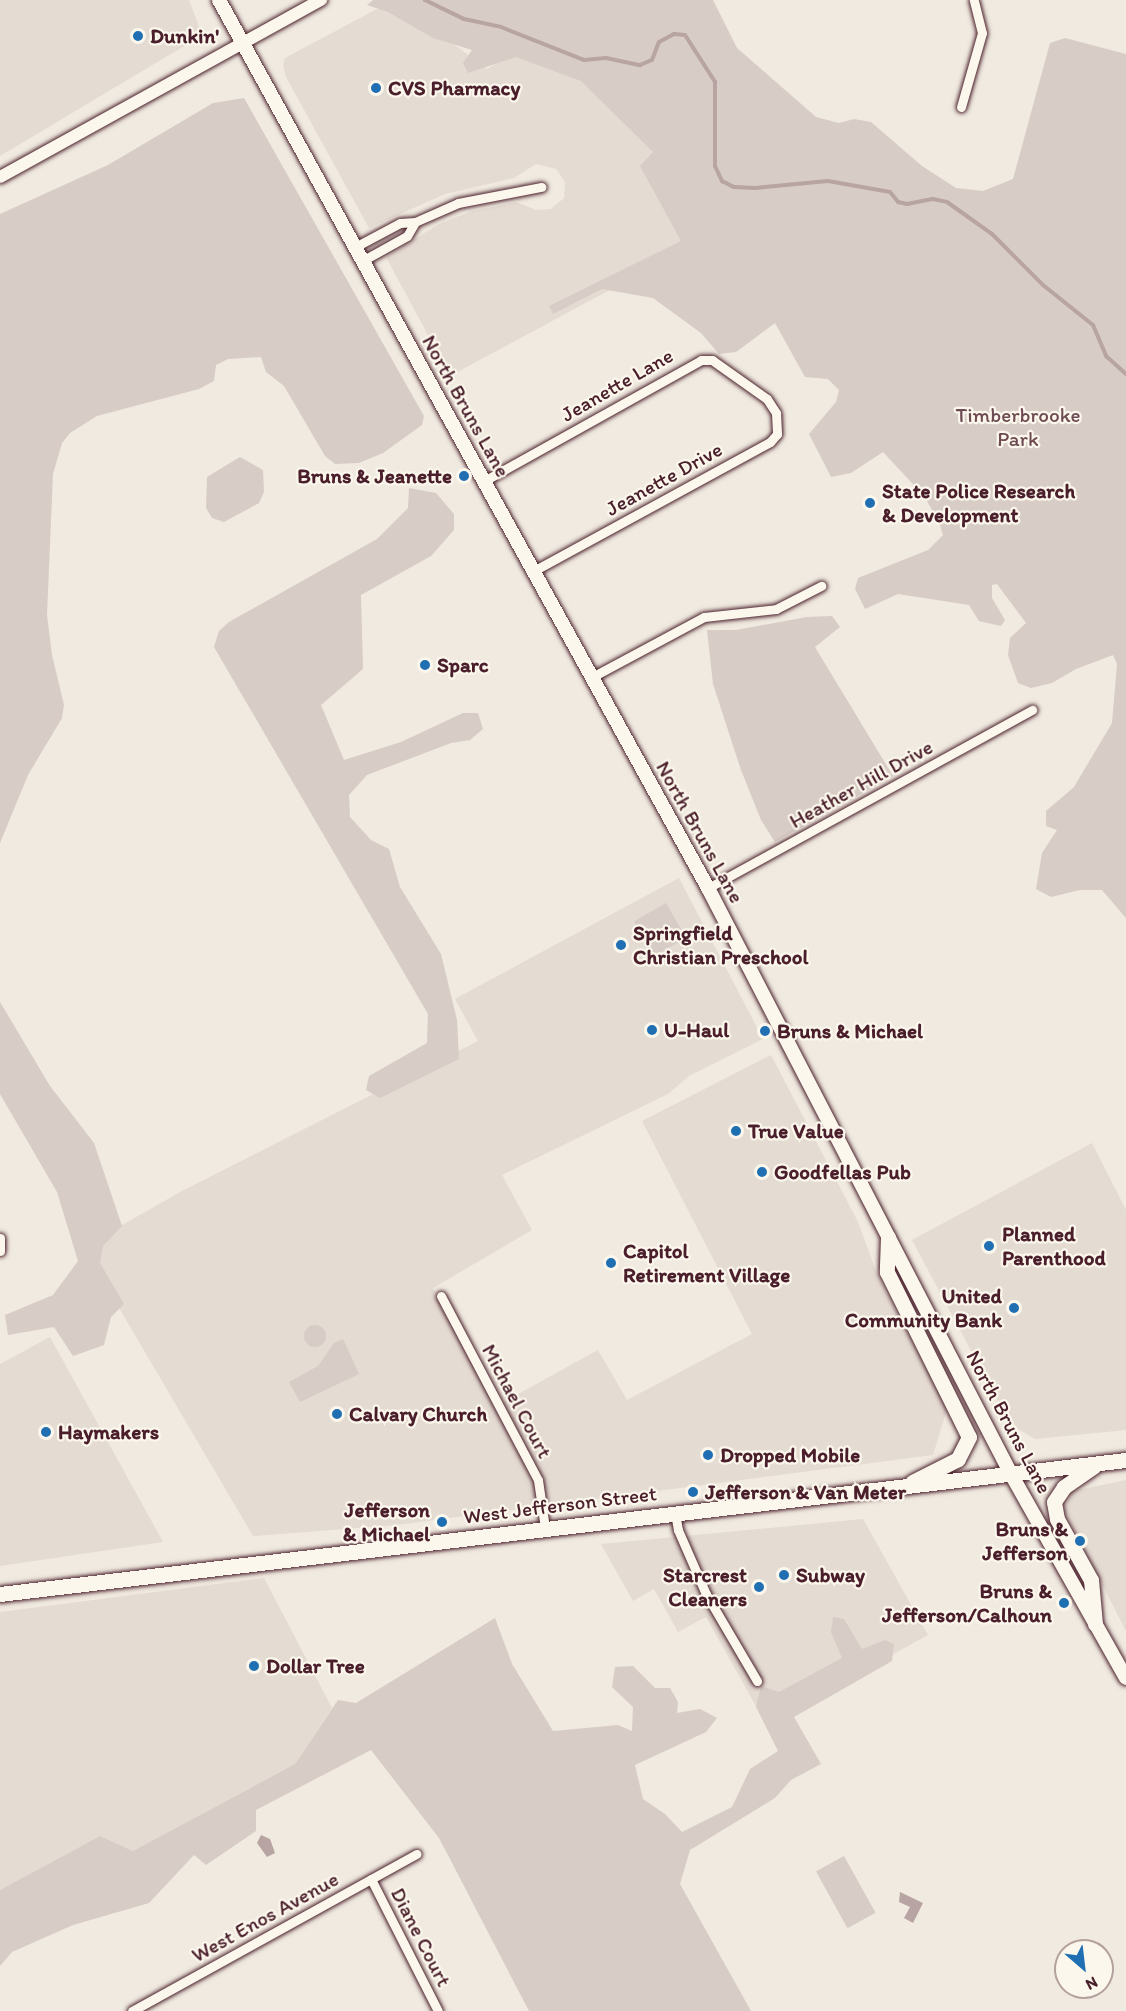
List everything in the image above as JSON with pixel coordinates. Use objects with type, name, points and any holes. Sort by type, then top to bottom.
[{"type":"main road","name":"North Bruns Lane","points":[[219,0],[708,888],[1011,1474],[1126,1678]]},
{"type":"main road","points":[[888,1237],[887,1272],[969,1437],[958,1459],[901,1487]]},
{"type":"main road","name":"West Jefferson Street","points":[[0,1594],[1126,1460]]},
{"type":"main road","points":[[1095,1624],[1091,1580],[1058,1519],[1054,1502],[1064,1487],[1098,1463]]},
{"type":"street","points":[[0,177],[321,0]]},
{"type":"street","points":[[961,107],[982,33],[974,0]]},
{"type":"street","points":[[355,247],[400,223],[415,222],[471,199],[541,187]]},
{"type":"street","points":[[362,261],[407,236],[415,222]]},
{"type":"street","name":"Jeanette Lane","points":[[484,482],[701,360],[712,360],[768,399]]},
{"type":"street","name":"Jeanette Drive","points":[[533,571],[770,442],[778,425],[768,399]]},
{"type":"street","points":[[592,677],[694,621],[718,614],[776,609],[821,586]]},
{"type":"street","name":"Heather Hill Drive","points":[[708,888],[1032,710]]},
{"type":"street","points":[[0,1238],[0,1251]]},
{"type":"street","name":"Michael Court","points":[[441,1296],[533,1470],[545,1528]]},
{"type":"street","points":[[675,1513],[678,1530],[706,1594],[757,1681]]},
{"type":"street","name":"West Enos Avenue","points":[[132,2011],[416,1854]]},
{"type":"street","name":"Diane Court","points":[[371,1879],[438,2011]]},
{"type":"shaded area","points":[[0,0],[189,0],[201,32],[196,39],[0,156]]},
{"type":"shaded area","points":[[394,0],[487,69],[514,53],[578,76],[665,154],[712,235],[450,376],[386,257],[439,224],[472,211],[516,202],[536,210],[551,209],[564,198],[565,182],[556,169],[536,164],[514,178],[445,194],[369,228],[286,77],[283,65],[285,58]]},
{"type":"shaded area","points":[[679,878],[763,1039],[689,1076],[668,1094],[502,1175],[532,1230],[433,1288],[498,1405],[598,1350],[627,1400],[752,1334],[642,1121],[771,1055],[858,1222],[877,1274],[947,1409],[933,1455],[396,1525],[253,1536],[122,1313],[98,1267],[99,1248],[117,1228],[182,1191],[478,1041],[455,999]]},
{"type":"shaded area","points":[[1092,1143],[1126,1210],[1126,1430],[1035,1439],[1018,1429],[1001,1407],[912,1240]]},
{"type":"shaded area","points":[[50,1337],[163,1542],[0,1566],[0,1364]]},
{"type":"shaded area","points":[[1126,1480],[1126,1631],[1064,1510],[1073,1491]]},
{"type":"shaded area","points":[[863,1519],[928,1635],[766,1724],[706,1617],[678,1632],[654,1589],[633,1601],[601,1544]]},
{"type":"shaded area","points":[[264,1578],[332,1708],[295,1764],[133,1851],[100,1836],[0,1890],[0,1612]]},
{"type":"shaded area","points":[[261,1835],[270,1839],[275,1853],[267,1857],[257,1843]]},
{"type":"shaded area","points":[[900,1892],[923,1903],[913,1923],[904,1918],[910,1907],[899,1902]]},
{"type":"green space","name":"Timberbrooke Park","points":[[373,0],[713,0],[737,48],[816,117],[839,123],[854,119],[871,122],[922,166],[956,188],[983,191],[1013,179],[1050,43],[1065,38],[1126,54],[1126,918],[1102,890],[1080,890],[1051,897],[1036,889],[1042,853],[1057,830],[1046,826],[1046,811],[1074,787],[1112,723],[1117,664],[1113,655],[1076,669],[1052,683],[1031,688],[1018,683],[1008,655],[1010,638],[1026,623],[997,584],[992,585],[992,598],[1005,620],[1001,626],[979,621],[969,605],[898,594],[865,609],[855,589],[858,578],[928,550],[943,535],[939,522],[924,496],[883,452],[851,473],[831,477],[809,434],[836,402],[839,390],[828,379],[805,377],[775,323],[736,352],[719,354],[701,333],[653,298],[602,289],[553,314],[549,306],[681,241],[640,166],[653,152],[581,81],[516,57],[468,73],[463,63],[472,50],[433,38],[388,12],[367,5]]},
{"type":"green space","points":[[244,98],[424,416],[422,425],[383,453],[359,463],[335,464],[325,456],[284,386],[266,372],[261,357],[228,359],[216,365],[214,381],[199,389],[97,416],[70,433],[62,443],[53,474],[47,615],[52,655],[64,705],[62,718],[28,775],[0,843],[0,214],[108,165],[213,103]]},
{"type":"green space","points":[[240,457],[263,470],[264,492],[259,503],[224,522],[212,518],[206,508],[207,477]]},
{"type":"green space","points":[[409,488],[436,493],[454,514],[454,530],[431,556],[361,595],[363,669],[321,705],[344,760],[401,742],[463,713],[478,713],[483,729],[470,740],[451,743],[367,775],[349,795],[350,817],[371,840],[389,849],[400,887],[441,954],[457,1020],[459,1059],[380,1098],[366,1090],[369,1076],[427,1043],[428,1014],[214,647],[219,631],[229,622],[377,539],[408,508]]},
{"type":"green space","points":[[832,616],[840,627],[815,647],[893,776],[775,842],[761,820],[741,770],[713,684],[707,630],[736,630],[807,617]]},
{"type":"green space","points":[[666,903],[686,938],[654,956],[634,922]]},
{"type":"green space","points":[[0,1002],[50,1086],[94,1143],[122,1226],[103,1246],[100,1263],[124,1304],[111,1317],[104,1345],[73,1356],[54,1327],[8,1335],[5,1315],[53,1295],[78,1261],[57,1192],[0,1094]]},
{"type":"green space","points":[[315,1325],[323,1328],[326,1336],[323,1344],[315,1347],[307,1344],[304,1336],[307,1328]]},
{"type":"green space","points":[[343,1339],[359,1374],[300,1402],[289,1382],[318,1366],[334,1343]]},
{"type":"green space","points":[[833,1617],[844,1619],[862,1649],[885,1640],[894,1644],[892,1661],[794,1717],[821,1764],[791,1780],[775,1798],[690,1850],[680,1884],[751,2011],[529,2011],[439,1838],[371,1750],[256,1810],[256,1831],[206,1865],[194,1855],[149,1903],[73,1925],[12,1952],[0,1966],[0,1890],[100,1836],[133,1851],[295,1764],[338,1700],[356,1703],[495,1618],[512,1664],[553,1731],[618,1725],[632,1731],[633,1707],[612,1687],[615,1667],[633,1666],[655,1688],[670,1688],[678,1702],[677,1713],[700,1709],[717,1718],[706,1732],[635,1765],[643,1799],[665,1814],[682,1832],[732,1807],[750,1769],[778,1751],[756,1707],[761,1686],[779,1692],[842,1658],[831,1632]]},
{"type":"green space","points":[[844,1856],[876,1913],[848,1928],[816,1872]]},
{"type":"waterway","points":[[425,0],[464,19],[501,27],[584,60],[606,58],[640,65],[652,60],[659,42],[674,34],[685,35],[715,82],[715,166],[722,181],[734,187],[755,188],[828,181],[890,192],[898,202],[907,204],[933,199],[947,202],[992,234],[1043,285],[1093,325],[1106,356],[1126,374]]},
{"type":"place","name":"Dunkin'","points":[[138,36]]},
{"type":"place","name":"CVS Pharmacy","points":[[376,88]]},
{"type":"place","name":"Bruns & Jeanette","points":[[464,476]]},
{"type":"place","name":"State Police Research & Development","points":[[870,503]]},
{"type":"place","name":"Sparc","points":[[425,665]]},
{"type":"place","name":"Springfield Christian Preschool","points":[[621,945]]},
{"type":"place","name":"U-Haul","points":[[652,1030]]},
{"type":"place","name":"Bruns & Michael","points":[[765,1031]]},
{"type":"place","name":"True Value","points":[[736,1131]]},
{"type":"place","name":"Goodfellas Pub","points":[[762,1172]]},
{"type":"place","name":"Planned Parenthood","points":[[989,1246]]},
{"type":"place","name":"Capitol Retirement Village","points":[[611,1263]]},
{"type":"place","name":"United Community Bank","points":[[1014,1308]]},
{"type":"place","name":"Calvary Church","points":[[337,1414]]},
{"type":"place","name":"Haymakers","points":[[46,1432]]},
{"type":"place","name":"Dropped Mobile","points":[[708,1455]]},
{"type":"place","name":"Jefferson & Van Meter","points":[[693,1492]]},
{"type":"place","name":"Jefferson & Michael","points":[[442,1522]]},
{"type":"place","name":"Bruns & Jefferson","points":[[1080,1541]]},
{"type":"place","name":"Subway","points":[[784,1575]]},
{"type":"place","name":"Starcrest Cleaners","points":[[759,1587]]},
{"type":"place","name":"Bruns & Jefferson/Calhoun","points":[[1064,1603]]},
{"type":"place","name":"Dollar Tree","points":[[254,1666]]}]
